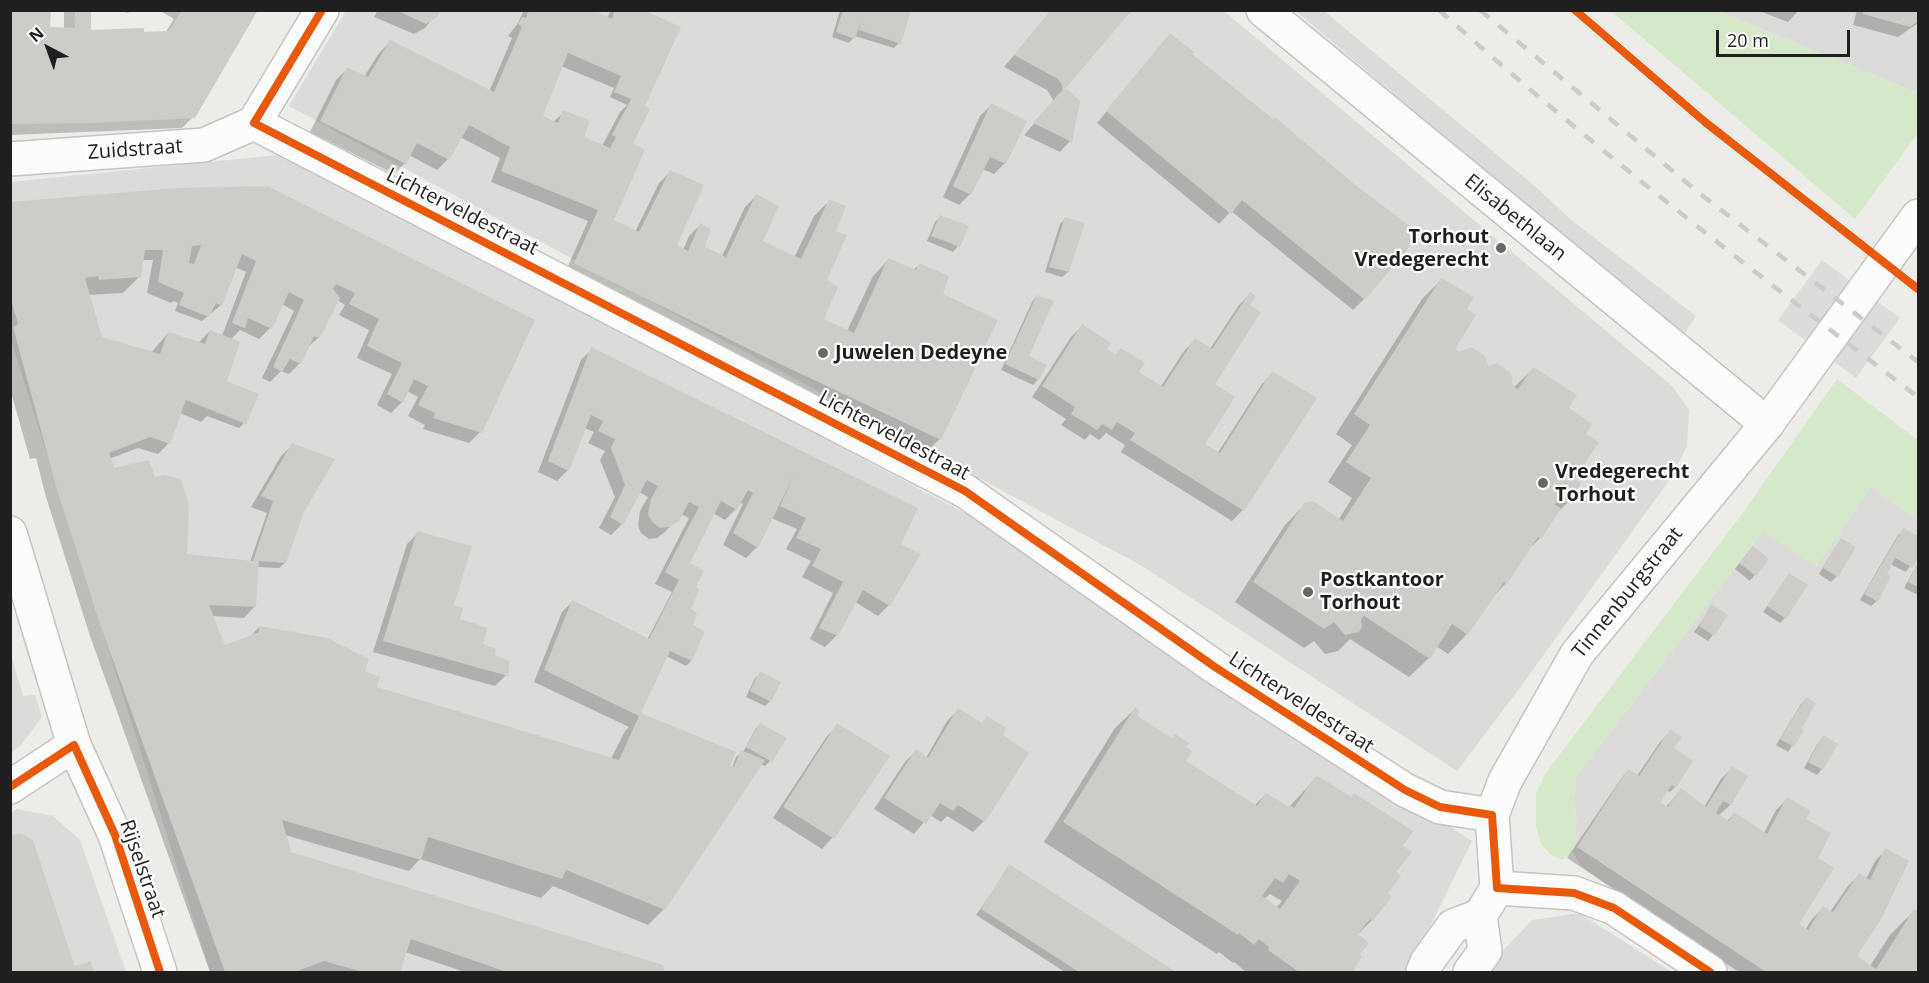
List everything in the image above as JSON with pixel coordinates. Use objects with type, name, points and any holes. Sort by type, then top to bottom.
[{"type":"street","points":[[254,123],[322,10]]},
{"type":"street","name":"Elisabethlaan","points":[[1263,10],[1767,424]]},
{"type":"street","name":"Zuidstraat","points":[[10,159],[204,145],[254,123]]},
{"type":"street","name":"Lichterveldestraat","points":[[254,123],[965,491],[1215,667],[1405,790],[1440,807],[1492,815]]},
{"type":"street","name":"Tinnenburgstraat","points":[[1497,888],[1492,815],[1505,782],[1524,746],[1577,654],[1767,424],[1918,216]]},
{"type":"street","name":"Rijselstraat","points":[[10,533],[74,745],[115,835],[160,972]]},
{"type":"street","points":[[10,787],[74,745]]},
{"type":"street","points":[[1424,972],[1427,962],[1453,926],[1480,916],[1497,888],[1574,893],[1614,908],[1710,972]]},
{"type":"street","points":[[1470,972],[1485,951],[1480,916]]},
{"type":"shaded area","points":[[346,11],[1224,11],[1672,386],[1689,410],[1687,446],[1670,479],[1522,685],[1457,771],[1142,566],[289,106]]},
{"type":"shaded area","points":[[1296,11],[1324,11],[1537,188],[1570,219],[1696,316],[1684,334],[1562,236]]},
{"type":"shaded area","points":[[1718,11],[1918,11],[1918,93]]},
{"type":"shaded area","points":[[278,155],[610,324],[1002,533],[1472,841],[1408,972],[210,972],[11,340],[10,182]]},
{"type":"shaded area","points":[[1871,487],[1918,520],[1918,972],[1734,972],[1638,909],[1580,865],[1572,850],[1578,838],[1574,799],[1577,776],[1763,531]]},
{"type":"shaded area","points":[[11,655],[23,696],[35,695],[42,717],[21,745],[11,753]]},
{"type":"shaded area","points":[[17,809],[53,816],[80,840],[126,972],[11,972],[10,814]]},
{"type":"shaded area","points":[[1579,913],[1672,972],[1486,972],[1532,920]]},
{"type":"green space","points":[[1611,11],[1718,11],[1918,93],[1918,133],[1855,219]]},
{"type":"green space","points":[[1837,379],[1918,440],[1918,520],[1871,487],[1817,567],[1763,531],[1577,776],[1574,800],[1577,842],[1570,855],[1562,860],[1550,854],[1541,844],[1536,828],[1536,794],[1545,774],[1742,514]]},
{"type":"pier","points":[[1822,260],[1900,318],[1856,378],[1778,320]]},
{"type":"building","points":[[10,10],[51,10],[50,27],[75,28],[75,10],[91,10],[91,30],[144,28],[144,32],[169,31],[182,10],[258,10],[195,118],[10,124]]},
{"type":"building","points":[[396,10],[441,10],[437,17],[426,24]]},
{"type":"building","points":[[529,10],[592,10],[612,19],[615,10],[643,10],[681,27],[645,106],[650,109],[633,143],[645,150],[614,220],[639,232],[670,170],[704,185],[677,245],[688,251],[700,223],[711,229],[705,247],[726,257],[756,194],[779,206],[763,241],[801,259],[829,199],[846,206],[836,231],[847,235],[827,280],[838,287],[824,319],[854,333],[888,258],[916,270],[919,263],[949,276],[943,294],[998,320],[941,440],[574,263],[598,210],[501,171],[510,147],[469,125],[449,160],[417,143],[406,164],[320,121],[347,67],[368,77],[390,40],[494,92],[522,27],[518,24],[522,17],[526,18]],"holes":[[[568,53],[621,76],[614,92],[631,99],[612,135],[616,137],[610,148],[584,137],[590,121],[563,110],[558,123],[543,116]]]},
{"type":"building","points":[[843,10],[911,10],[901,44],[859,30],[861,22],[855,39],[836,32]]},
{"type":"building","points":[[1051,10],[1132,10],[1066,88],[1080,101],[1072,142],[1033,123],[1064,88],[1058,79],[1014,55]]},
{"type":"building","points":[[1864,10],[1918,10],[1918,21],[1910,27],[1863,14]]},
{"type":"building","points":[[1170,33],[1194,52],[1192,54],[1273,119],[1275,117],[1354,184],[1420,234],[1365,300],[1242,200],[1231,214],[1106,111]]},
{"type":"building","points":[[991,103],[1027,121],[1006,164],[990,157],[971,195],[953,186]]},
{"type":"building","points":[[267,186],[535,320],[482,433],[433,418],[435,413],[418,405],[428,386],[414,379],[403,403],[387,394],[402,363],[367,346],[379,319],[349,304],[355,293],[336,284],[333,289],[340,298],[320,338],[314,336],[301,364],[290,359],[282,372],[273,367],[304,300],[289,292],[272,329],[248,318],[245,328],[232,323],[256,261],[242,254],[222,306],[216,303],[209,317],[179,305],[184,293],[158,282],[163,250],[145,250],[141,277],[99,280],[98,276],[85,278],[102,337],[160,354],[168,332],[205,344],[210,330],[240,342],[227,381],[259,394],[246,424],[186,400],[170,444],[150,437],[109,453],[114,468],[149,460],[155,477],[165,475],[181,479],[189,505],[187,554],[253,561],[273,501],[261,496],[292,443],[335,459],[304,512],[286,563],[259,561],[256,607],[209,605],[225,645],[259,632],[259,626],[327,638],[369,659],[365,671],[380,677],[377,687],[619,760],[639,716],[544,670],[572,600],[649,639],[679,580],[665,572],[699,507],[689,502],[678,522],[669,527],[660,528],[652,522],[648,514],[651,499],[658,486],[647,480],[623,525],[610,517],[625,485],[611,448],[615,439],[598,431],[603,421],[591,415],[569,471],[548,461],[591,347],[918,508],[901,544],[921,554],[890,606],[863,590],[838,636],[819,628],[843,582],[812,566],[821,549],[796,538],[806,518],[780,506],[794,475],[758,548],[733,533],[753,493],[748,490],[737,510],[721,501],[690,563],[704,571],[696,587],[699,590],[691,609],[697,613],[693,625],[705,631],[692,661],[670,651],[641,713],[736,752],[730,766],[734,767],[741,750],[765,760],[665,910],[566,870],[562,879],[428,837],[421,860],[282,820],[291,852],[663,965],[665,972],[507,972],[411,939],[400,972],[363,972],[324,961],[295,972],[225,972],[100,624],[56,486],[13,327],[18,324],[10,295],[10,202],[177,188]],"holes":[[[201,245],[194,264],[189,263],[192,246]]]},
{"type":"building","points":[[940,215],[969,226],[960,247],[931,236]]},
{"type":"building","points":[[1065,217],[1085,223],[1069,272],[1049,267]]},
{"type":"building","points":[[1441,278],[1474,297],[1467,309],[1476,315],[1455,349],[1459,352],[1471,347],[1485,356],[1488,366],[1497,363],[1511,373],[1513,386],[1518,389],[1533,367],[1577,395],[1569,408],[1592,424],[1586,434],[1599,442],[1575,479],[1581,483],[1568,504],[1559,498],[1555,505],[1561,508],[1541,539],[1538,537],[1507,584],[1504,582],[1468,635],[1452,624],[1430,659],[1364,616],[1361,619],[1362,627],[1359,632],[1345,635],[1334,622],[1324,629],[1253,582],[1304,503],[1313,501],[1343,521],[1371,478],[1346,462],[1370,425],[1354,414]]},
{"type":"building","points":[[1250,292],[1256,296],[1250,305],[1261,312],[1215,384],[1235,397],[1205,444],[1220,453],[1272,371],[1317,398],[1244,511],[1130,440],[1135,433],[1117,422],[1112,430],[1102,424],[1097,430],[1071,414],[1075,407],[1042,386],[1082,324],[1111,343],[1107,349],[1116,355],[1121,348],[1145,363],[1139,372],[1163,387],[1195,338],[1212,349]]},
{"type":"building","points":[[1037,295],[1054,301],[1029,356],[1047,365],[1039,380],[1005,364]]},
{"type":"building","points":[[1903,528],[1918,536],[1918,557],[1913,568],[1895,558],[1887,574],[1891,576],[1878,602],[1864,594]]},
{"type":"building","points":[[417,531],[472,546],[454,605],[463,608],[460,619],[488,628],[483,644],[496,649],[495,655],[510,661],[508,676],[383,641]]},
{"type":"building","points":[[1841,538],[1856,547],[1838,577],[1823,568]]},
{"type":"building","points":[[1753,546],[1769,559],[1756,576],[1739,563]]},
{"type":"building","points":[[1918,563],[1918,587],[1908,582]]},
{"type":"building","points":[[1789,573],[1808,585],[1786,619],[1767,606]]},
{"type":"building","points":[[1711,604],[1728,615],[1714,636],[1699,626]]},
{"type":"building","points":[[760,671],[781,682],[771,702],[750,691]]},
{"type":"building","points":[[1806,697],[1816,703],[1794,747],[1780,739]]},
{"type":"building","points":[[1135,707],[1140,711],[1137,716],[1172,738],[1175,734],[1189,743],[1186,747],[1192,751],[1186,761],[1257,806],[1266,793],[1294,808],[1314,778],[1318,776],[1351,797],[1354,793],[1413,831],[1403,846],[1412,852],[1396,872],[1401,876],[1388,893],[1392,896],[1373,921],[1370,919],[1358,934],[1369,943],[1360,954],[1362,956],[1353,972],[1299,972],[1268,950],[1269,947],[1259,939],[1254,945],[1239,933],[1238,935],[1063,822]],"holes":[[[1289,874],[1300,881],[1280,909],[1262,896],[1275,878],[1283,883]]]},
{"type":"building","points":[[958,708],[982,723],[987,716],[1006,728],[1003,735],[1029,753],[985,822],[958,805],[953,811],[940,803],[926,824],[884,798],[916,749],[928,758]]},
{"type":"building","points":[[760,723],[787,738],[772,762],[746,747]]},
{"type":"building","points":[[837,723],[890,756],[834,839],[783,807]]},
{"type":"building","points":[[1670,729],[1682,737],[1674,748],[1693,761],[1676,788],[1672,785],[1660,802],[1668,807],[1681,788],[1706,807],[1732,766],[1748,776],[1731,805],[1723,801],[1716,813],[1729,821],[1734,812],[1767,834],[1787,797],[1811,811],[1806,819],[1831,833],[1818,858],[1834,868],[1799,924],[1808,930],[1823,906],[1833,912],[1859,873],[1870,880],[1885,848],[1909,861],[1880,921],[1857,956],[1876,969],[1914,909],[1918,912],[1918,972],[1766,972],[1577,847],[1628,769],[1639,776]]},
{"type":"building","points":[[1823,735],[1838,744],[1823,770],[1808,762]]},
{"type":"building","points":[[20,833],[33,840],[75,966],[90,961],[94,972],[10,972],[10,836]]},
{"type":"building","points":[[1009,864],[1176,972],[1079,972],[981,909]]},
{"type":"railway","points":[[1439,10],[1615,160],[1918,397]]},
{"type":"railway","points":[[1480,10],[1699,193],[1918,362]]},
{"type":"cycle path","points":[[322,10],[254,123],[965,491],[1215,667],[1405,790],[1440,807],[1492,815],[1497,888],[1574,893],[1614,908],[1710,972]]},
{"type":"cycle path","points":[[1575,10],[1705,122],[1918,289]]},
{"type":"cycle path","points":[[10,787],[74,745],[115,835],[160,972]]},
{"type":"place","name":"Torhout Vredegerecht","points":[[1501,248]]},
{"type":"place","name":"Juwelen Dedeyne","points":[[823,353]]},
{"type":"place","name":"Vredegerecht Torhout","points":[[1543,483]]},
{"type":"place","name":"Postkantoor Torhout","points":[[1308,592]]}]
